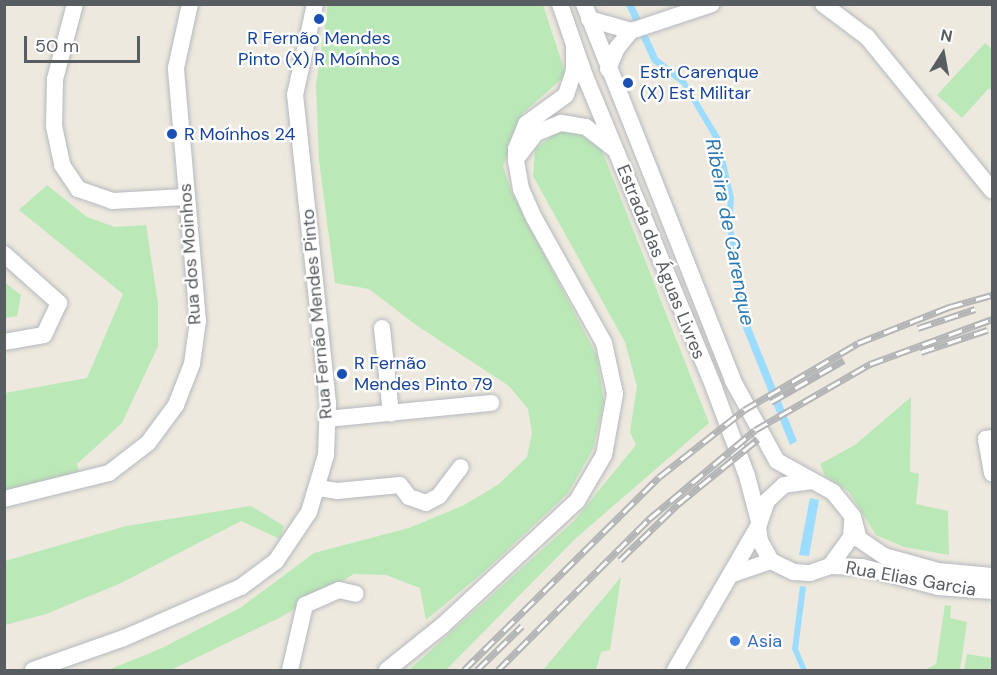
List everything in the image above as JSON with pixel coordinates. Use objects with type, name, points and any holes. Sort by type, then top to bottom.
[{"type":"street","points":[[75,4],[55,79],[54,126],[62,165],[78,189],[112,201],[186,197]]},
{"type":"street","name":"Rua dos Moinhos","points":[[4,499],[110,473],[148,443],[176,405],[192,364],[198,321],[176,68],[190,4]]},
{"type":"street","name":"Rua Fernão Mendes Pinto","points":[[33,670],[124,638],[254,579],[286,548],[318,489],[326,455],[327,419],[295,95],[315,4]]},
{"type":"street","name":"Estrada das Águas Livres","points":[[560,4],[574,47],[714,388],[747,476],[758,524]]},
{"type":"street","points":[[608,69],[617,48],[631,31],[712,4]]},
{"type":"street","points":[[823,4],[867,37],[993,190]]},
{"type":"street","points":[[587,12],[631,31]]},
{"type":"street","name":"Estrada das Águas Livres","points":[[587,12],[733,381],[777,462],[814,481]]},
{"type":"street","points":[[387,670],[442,626],[577,501],[596,474],[606,446],[615,394],[604,343],[534,218],[522,189],[516,162],[516,149],[526,124],[566,94],[574,71],[574,47]]},
{"type":"street","points":[[516,162],[536,133],[561,123],[586,127],[616,151]]},
{"type":"street","points":[[4,254],[59,303],[44,335],[4,342]]},
{"type":"street","points":[[382,328],[391,414]]},
{"type":"street","points":[[327,419],[491,403]]},
{"type":"street","points":[[993,438],[986,439],[993,473]]},
{"type":"street","points":[[318,489],[337,491],[400,485],[409,497],[426,503],[439,496],[461,467]]},
{"type":"street","points":[[675,670],[734,574],[767,501],[784,485],[814,481],[833,492],[853,517],[851,537],[830,566],[810,573],[794,572],[771,561],[760,541],[758,524]]},
{"type":"street","name":"Rua Elias Garcia","points":[[853,517],[859,539],[884,556],[938,571],[993,576]]},
{"type":"street","points":[[734,574],[771,561]]},
{"type":"street","name":"Rua Elias Garcia","points":[[830,566],[862,567],[938,587],[993,591]]},
{"type":"street","points":[[290,670],[304,605],[339,590],[356,594]]},
{"type":"green space","points":[[328,5],[543,5],[566,75],[522,114],[503,166],[512,193],[597,356],[604,402],[593,449],[568,493],[486,570],[426,620],[420,588],[386,575],[354,574],[281,617],[171,670],[108,670],[160,649],[240,608],[314,553],[409,528],[464,505],[499,484],[527,457],[532,433],[528,409],[509,386],[416,325],[369,289],[335,283],[319,160],[316,85]]},
{"type":"green space","points":[[985,43],[992,49],[992,91],[989,88],[962,118],[937,95]]},
{"type":"green space","points":[[560,130],[574,130],[601,148],[709,423],[575,539],[446,670],[409,670],[574,521],[636,445],[630,432],[637,386],[625,342],[533,176],[535,149]]},
{"type":"green space","points":[[47,185],[87,217],[115,227],[146,225],[158,303],[158,346],[122,423],[77,464],[79,473],[5,494],[5,393],[87,378],[123,294],[19,210]]},
{"type":"green space","points":[[4,282],[21,295],[17,316],[5,318]]},
{"type":"green space","points":[[911,397],[910,472],[919,474],[916,504],[948,511],[949,555],[904,547],[876,535],[849,492],[825,476],[820,464],[855,445]]},
{"type":"green space","points":[[251,506],[284,526],[280,539],[241,521],[119,584],[46,614],[5,625],[5,561],[126,526]]},
{"type":"green space","points":[[621,577],[610,650],[601,652],[596,670],[543,670]]},
{"type":"green space","points":[[945,605],[951,606],[950,618],[967,622],[960,670],[925,670],[936,664]]},
{"type":"green space","points":[[967,654],[992,658],[992,670],[964,670]]},
{"type":"water","name":"Ribeira de Carenque","points":[[626,5],[634,5],[658,58],[685,79],[720,137],[734,198],[732,222],[750,325],[797,441],[790,445],[743,328],[726,222],[728,198],[715,141],[682,85],[652,62]]},
{"type":"water","points":[[810,498],[819,500],[809,556],[799,555]]},
{"type":"water","points":[[800,586],[806,587],[798,649],[807,670],[801,670],[792,649]]},
{"type":"railway","points":[[464,670],[659,477],[744,410],[858,343],[949,307],[992,295]]},
{"type":"railway","points":[[918,328],[975,309]]},
{"type":"railway","points":[[498,670],[649,519],[755,430],[870,364],[992,319]]},
{"type":"railway","points":[[921,352],[987,330]]},
{"type":"railway","points":[[771,402],[844,360]]},
{"type":"railway","points":[[620,560],[678,504],[758,439]]},
{"type":"railway","points":[[477,670],[522,626]]},
{"type":"place","name":"R Fernão Mendes Pinto (X) R Moínhos","points":[[319,19]]},
{"type":"place","name":"Estr Carenque (X) Est Militar","points":[[628,83]]},
{"type":"place","name":"R Moínhos 24","points":[[172,134]]},
{"type":"place","name":"R Fernão Mendes Pinto 79","points":[[342,374]]},
{"type":"place","name":"Asia","points":[[735,641]]}]
